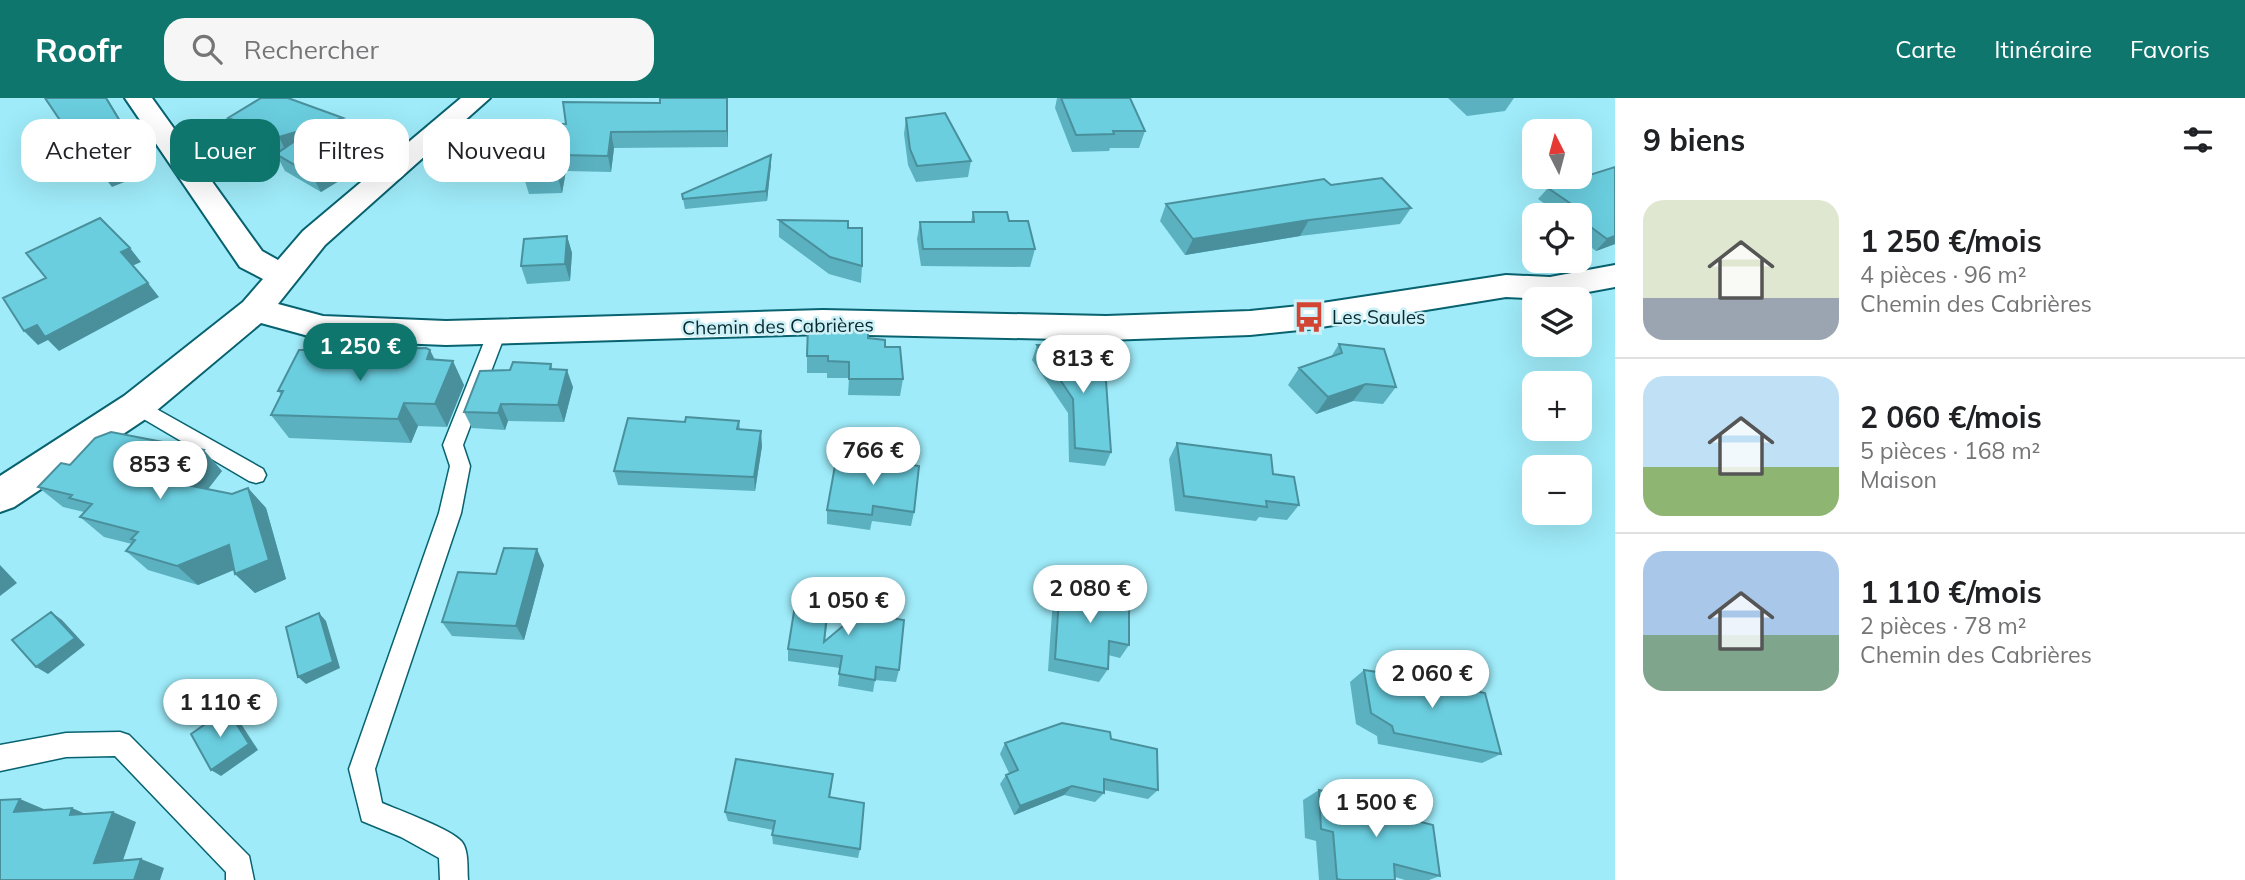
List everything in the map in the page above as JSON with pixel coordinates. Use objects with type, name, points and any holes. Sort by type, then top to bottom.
[{"type":"street","points":[[138,98],[251,259],[281,275]]},
{"type":"street","points":[[0,496],[137,406],[255,310],[314,238],[472,100]]},
{"type":"street","name":"Chemin des Cabrières","points":[[255,310],[323,328],[446,333],[823,322],[1093,328],[1250,323],[1309,317],[1506,286],[1550,288],[1615,276]]},
{"type":"lane","points":[[454,880],[452,850],[409,827],[371,812],[362,769],[450,513],[460,466],[453,446],[497,332]]},
{"type":"lane","points":[[137,406],[256,475]]},
{"type":"lane","points":[[0,758],[65,745],[120,744],[239,866],[240,880]]},
{"type":"building","points":[[45,98],[106,98],[119,119],[59,119]]},
{"type":"building","points":[[261,98],[288,98],[343,118],[294,119],[294,133],[280,137],[280,119],[228,118]]},
{"type":"building","points":[[660,98],[727,98],[727,131],[611,132],[608,156],[570,155],[570,119],[565,119],[563,102],[660,103]]},
{"type":"building","points":[[1061,98],[1130,98],[1145,131],[1076,135]]},
{"type":"building","points":[[945,113],[971,161],[917,166],[910,149],[906,118]]},
{"type":"building","points":[[294,142],[294,164],[280,156],[280,151]]},
{"type":"building","points":[[771,155],[766,191],[683,199],[682,194]]},
{"type":"building","points":[[1615,167],[1615,236],[1607,239],[1592,228],[1592,203],[1570,203],[1549,189],[1592,189],[1592,174]]},
{"type":"building","points":[[1382,178],[1411,208],[1309,220],[1193,239],[1166,204],[1324,179],[1331,185]]},
{"type":"building","points":[[973,212],[1007,212],[1009,221],[1028,221],[1035,249],[923,249],[920,222],[974,222]]},
{"type":"building","points":[[100,218],[130,248],[121,252],[148,283],[45,337],[37,325],[24,331],[3,298],[46,278],[26,253]]},
{"type":"building","points":[[779,220],[848,221],[848,228],[862,228],[862,266],[830,257]]},
{"type":"building","points":[[567,236],[565,264],[521,266],[524,239]]},
{"type":"building","points":[[808,326],[868,327],[868,338],[885,340],[885,347],[900,347],[903,379],[849,379],[849,362],[828,361],[828,356],[807,356]]},
{"type":"building","points":[[1339,344],[1384,349],[1396,387],[1366,384],[1328,397],[1299,368],[1342,353]]},
{"type":"building","points":[[1037,345],[1079,345],[1106,381],[1111,452],[1075,448],[1073,399]]},
{"type":"building","points":[[299,350],[430,350],[427,359],[453,361],[435,404],[404,403],[398,419],[271,415],[283,391],[278,391]]},
{"type":"building","points":[[513,362],[551,364],[550,369],[567,370],[558,405],[501,404],[498,413],[464,412],[480,371],[510,370]]},
{"type":"building","points":[[686,417],[739,421],[737,429],[761,431],[754,477],[614,471],[628,418],[685,422]]},
{"type":"building","points":[[111,432],[204,450],[177,483],[232,494],[248,488],[269,560],[235,574],[229,545],[177,566],[126,551],[135,540],[131,539],[138,532],[80,517],[92,504],[69,498],[72,495],[38,487],[61,463],[70,465],[95,438]]},
{"type":"building","points":[[1177,443],[1271,455],[1273,474],[1294,477],[1299,505],[1266,501],[1267,507],[1184,496]]},
{"type":"building","points":[[866,458],[919,466],[914,512],[873,506],[872,515],[827,510],[836,460],[865,463]]},
{"type":"building","points":[[504,548],[537,549],[516,626],[442,622],[458,572],[496,574]]},
{"type":"building","points":[[1060,584],[1129,597],[1129,645],[1109,641],[1108,669],[1055,659]]},
{"type":"building","points":[[797,593],[829,596],[824,642],[868,605],[878,616],[904,620],[899,670],[876,667],[875,680],[839,674],[842,656],[788,649]]},
{"type":"building","points":[[51,612],[75,638],[36,667],[12,640]]},
{"type":"building","points":[[319,613],[333,662],[298,677],[286,627]]},
{"type":"building","points":[[1383,669],[1435,679],[1437,683],[1485,693],[1501,754],[1394,733],[1392,726],[1371,713],[1364,670],[1384,673]]},
{"type":"building","points":[[227,709],[249,744],[211,770],[191,734]]},
{"type":"building","points":[[1062,723],[1110,732],[1111,739],[1157,749],[1158,790],[1104,779],[1104,793],[1072,786],[1020,806],[1006,775],[1018,770],[1005,743]]},
{"type":"building","points":[[736,759],[833,774],[829,797],[864,803],[860,849],[772,835],[775,821],[725,812]]},
{"type":"building","points":[[1319,790],[1399,809],[1401,817],[1433,825],[1440,876],[1394,864],[1395,880],[1337,879],[1333,832],[1321,829]]},
{"type":"building","points":[[20,799],[14,812],[72,808],[70,815],[113,812],[94,863],[141,859],[134,880],[0,880],[0,800]]},
{"type":"place","name":"Les Saules","points":[[1309,317]]}]
